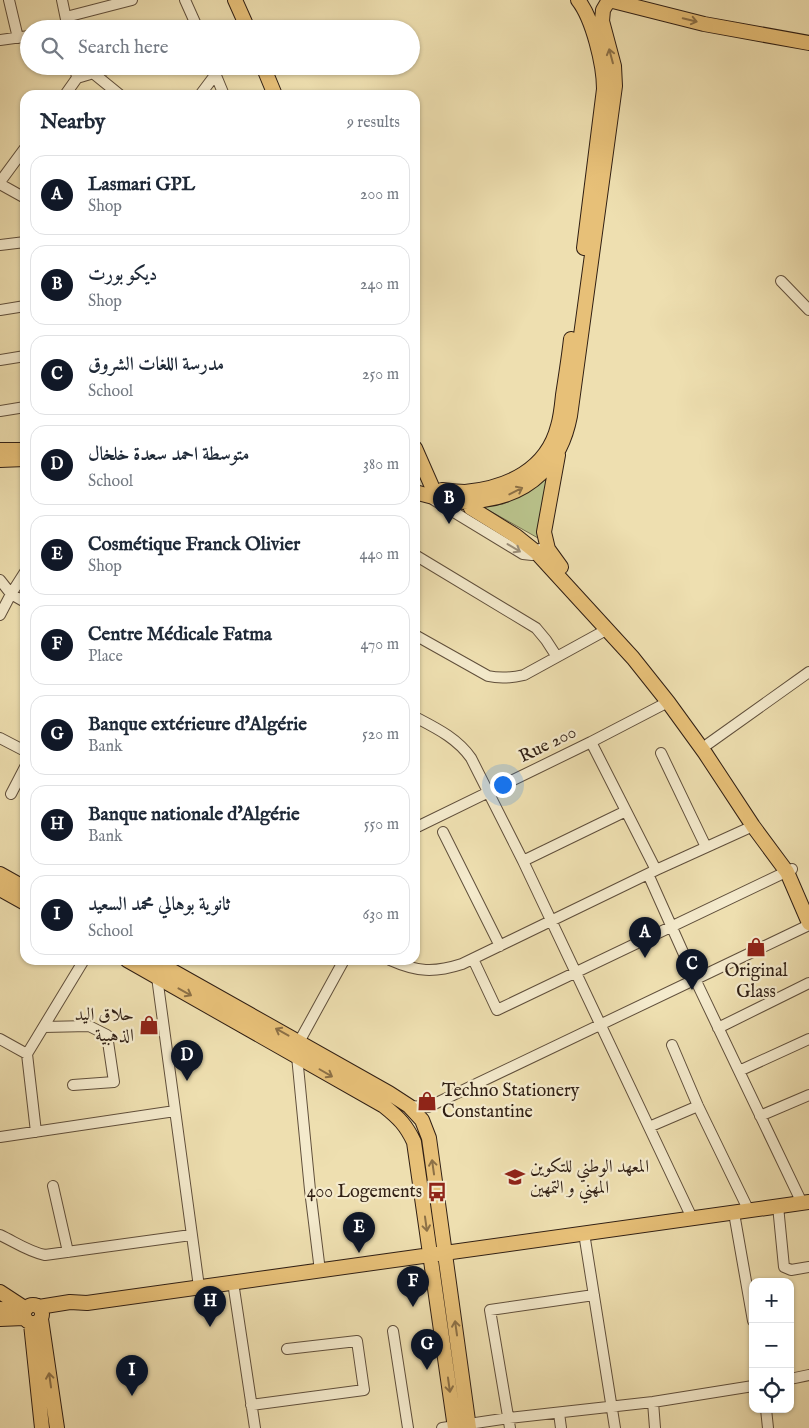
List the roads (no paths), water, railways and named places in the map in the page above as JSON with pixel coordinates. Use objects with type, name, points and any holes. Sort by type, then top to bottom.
[{"type":"main road","points":[[235,0],[244,20]]},
{"type":"main road","points":[[467,497],[522,476],[532,468],[548,449],[558,426],[604,89],[601,60],[584,9],[578,0]]},
{"type":"main road","points":[[420,464],[429,494],[503,497],[522,488],[546,469],[553,461],[566,434],[615,86],[614,66],[602,20],[603,10],[609,0],[704,24],[809,44]]},
{"type":"main road","points":[[267,75],[273,90]]},
{"type":"main road","points":[[0,450],[20,450]]},
{"type":"main road","points":[[559,450],[558,465],[541,548],[606,630],[633,658],[668,702],[705,753],[753,826],[790,871],[809,924]]},
{"type":"main road","points":[[0,460],[20,460]]},
{"type":"main road","points":[[467,497],[471,508],[516,536],[541,548],[554,559],[638,652],[669,690],[708,744],[790,871],[809,905]]},
{"type":"main road","points":[[0,874],[20,885]]},
{"type":"main road","points":[[1,891],[20,900]]},
{"type":"main road","points":[[136,965],[384,1106],[408,1128],[414,1142],[430,1256],[458,1427]]},
{"type":"main road","points":[[162,965],[389,1093],[409,1106],[422,1120],[430,1138],[446,1252],[458,1427]]},
{"type":"main road","points":[[0,1319],[33,1314],[70,1302],[87,1304],[805,1203]]},
{"type":"main road","points":[[0,1292],[33,1314],[57,1428]]},
{"type":"main road","points":[[0,1309],[33,1314]]},
{"type":"main road","points":[[33,1314],[42,1428]]},
{"type":"street","points":[[0,40],[18,38],[9,0]]},
{"type":"street","points":[[62,0],[66,20]]},
{"type":"street","points":[[66,17],[132,0]]},
{"type":"street","points":[[184,0],[194,20]]},
{"type":"street","points":[[69,90],[77,78],[87,75]]},
{"type":"street","points":[[95,75],[114,90]]},
{"type":"street","points":[[203,90],[211,75]]},
{"type":"street","points":[[215,75],[222,90]]},
{"type":"street","points":[[20,155],[0,183],[20,195]]},
{"type":"street","points":[[0,245],[20,243]]},
{"type":"street","points":[[781,281],[809,310]]},
{"type":"street","points":[[1,307],[20,306]]},
{"type":"street","points":[[0,360],[20,357]]},
{"type":"street","points":[[0,411],[20,408]]},
{"type":"street","points":[[429,494],[523,554],[529,555],[541,548]]},
{"type":"street","points":[[420,558],[536,628],[557,657]]},
{"type":"street","points":[[0,580],[11,594],[20,599]]},
{"type":"street","points":[[0,615],[20,580]]},
{"type":"street","points":[[420,638],[488,676],[510,678],[524,675],[606,630]]},
{"type":"street","points":[[708,744],[809,672]]},
{"type":"street","name":"Rue 200","points":[[420,825],[591,742],[668,702]]},
{"type":"street","points":[[420,720],[450,737],[465,749],[471,758],[523,861],[692,1218]]},
{"type":"street","points":[[0,738],[20,748]]},
{"type":"street","points":[[591,742],[626,811],[652,872],[672,927],[718,1028],[760,1116],[805,1203]]},
{"type":"street","points":[[661,754],[706,847]]},
{"type":"street","points":[[11,794],[20,777]]},
{"type":"street","points":[[523,861],[626,811]]},
{"type":"street","points":[[402,965],[421,971],[433,971],[447,969],[473,959],[652,872],[753,826]]},
{"type":"street","points":[[443,832],[500,946]]},
{"type":"street","points":[[473,959],[498,1010],[790,871]]},
{"type":"street","points":[[409,1106],[428,1107],[809,924]]},
{"type":"street","points":[[36,1132],[27,1054],[81,965]]},
{"type":"street","points":[[320,1271],[297,1056],[299,1042],[341,965]]},
{"type":"street","points":[[157,977],[199,1287]]},
{"type":"street","points":[[718,1028],[809,983]]},
{"type":"street","points":[[44,1027],[89,1026],[107,1036],[114,1082],[72,1084]]},
{"type":"street","points":[[0,1039],[27,1054]]},
{"type":"street","points":[[739,1071],[809,1039]]},
{"type":"street","points":[[672,1045],[698,1106],[749,1210]]},
{"type":"street","points":[[760,1116],[808,1098]]},
{"type":"street","points":[[649,1127],[698,1106]]},
{"type":"street","points":[[425,1126],[428,1107]]},
{"type":"street","points":[[0,1136],[175,1111]]},
{"type":"street","points":[[53,1186],[68,1252]]},
{"type":"street","points":[[778,1206],[784,1267],[792,1270],[809,1267]]},
{"type":"street","points":[[734,1213],[749,1298]]},
{"type":"street","points":[[584,1233],[615,1428]]},
{"type":"street","points":[[0,1234],[37,1253],[46,1255],[191,1235]]},
{"type":"street","points":[[234,1282],[254,1428]]},
{"type":"street","points":[[510,1423],[490,1310],[594,1294]]},
{"type":"street","points":[[392,1332],[408,1428]]},
{"type":"street","points":[[252,1404],[364,1390],[356,1341],[287,1349]]},
{"type":"street","points":[[794,1378],[809,1375]]},
{"type":"street","points":[[458,1427],[510,1423],[559,1413],[653,1402],[749,1387]]},
{"type":"street","points":[[653,1402],[655,1428]]},
{"type":"street","points":[[559,1413],[561,1428]]},
{"type":"street","points":[[766,1413],[768,1428]]},
{"type":"place","name":"ديكو بورت","points":[[449,524]]},
{"type":"place","name":"Original Glass","points":[[756,947]]},
{"type":"place","name":"Lasmari GPL","points":[[645,958]]},
{"type":"place","name":"مدرسة اللغات الشروق","points":[[692,990]]},
{"type":"place","name":"حلاق اليد الذهبية","points":[[149,1025]]},
{"type":"place","name":"متوسطة احمد سعدة خلخال","points":[[187,1081]]},
{"type":"place","name":"Techno Stationery Constantine","points":[[427,1101]]},
{"type":"place","name":"المعهد الوطني للتكوين المهني و التمهين","points":[[515,1177]]},
{"type":"place","name":"400 Logements","points":[[437,1192]]},
{"type":"place","name":"Cosmétique Franck Olivier","points":[[359,1253]]},
{"type":"place","name":"Centre Médicale Fatma","points":[[413,1307]]},
{"type":"place","name":"Banque nationale d'Algérie","points":[[210,1327]]},
{"type":"place","name":"Banque extérieure d'Algérie","points":[[427,1370]]},
{"type":"place","name":"ثانوية بوهالي محمد السعيد","points":[[132,1396]]}]
